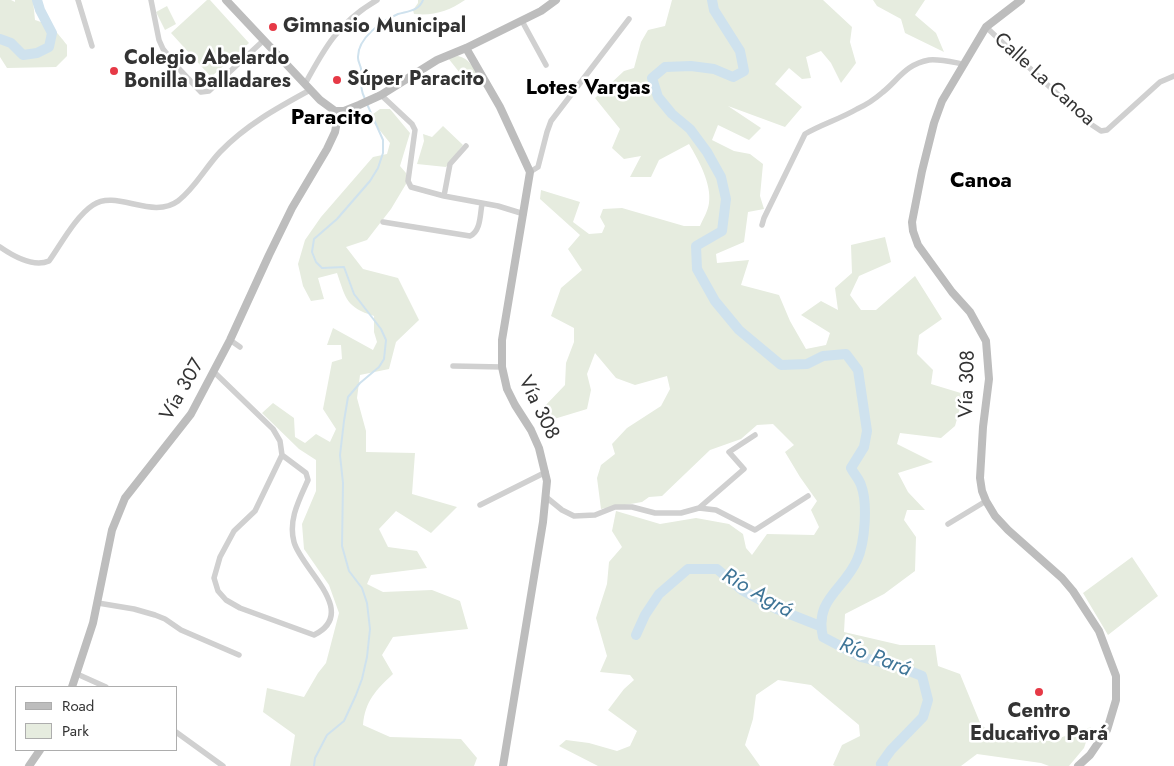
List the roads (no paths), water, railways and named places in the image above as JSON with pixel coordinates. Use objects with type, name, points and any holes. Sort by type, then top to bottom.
[{"type":"street","points":[[78,0],[92,46]]},
{"type":"street","points":[[151,0],[159,40],[163,49],[201,92],[209,91],[264,40]]},
{"type":"street","points":[[226,0],[307,87],[331,108],[339,111],[359,106],[381,95],[437,60],[541,12],[556,0]]},
{"type":"street","points":[[0,247],[26,261],[44,263],[49,261],[84,213],[100,201],[110,200],[161,208],[177,202],[188,192],[210,163],[240,132],[307,87],[330,40],[347,21],[377,0]]},
{"type":"street","name":"Vía 308","points":[[1022,0],[986,27],[942,101],[934,123],[916,203],[913,231],[918,245],[952,292],[970,312],[986,341],[989,379],[983,427],[980,478],[982,492],[986,501],[995,516],[1008,530],[1062,578],[1073,591],[1099,632],[1110,655],[1116,676],[1114,708],[1107,730],[1090,755],[1078,766]]},
{"type":"street","points":[[466,48],[500,107],[530,172],[538,168],[551,121],[629,19]]},
{"type":"street","points":[[522,21],[546,65]]},
{"type":"street","name":"Calle La Canoa","points":[[986,27],[1086,121],[1101,131],[1107,130],[1160,82],[1174,76]]},
{"type":"street","points":[[762,225],[805,134],[871,101],[901,74],[920,62],[942,60],[963,64]]},
{"type":"street","points":[[381,95],[412,124],[415,130],[408,180],[411,186],[444,196],[498,206],[524,214]]},
{"type":"street","name":"Vía 307","points":[[72,686],[98,602],[112,530],[125,498],[186,422],[230,340],[277,239],[327,149],[335,132],[339,111]]},
{"type":"street","points":[[444,196],[450,164],[466,146]]},
{"type":"street","name":"Vía 308","points":[[503,766],[548,481],[539,448],[531,430],[514,405],[502,367],[502,340],[530,172]]},
{"type":"street","points":[[383,222],[470,236],[475,234],[478,229],[482,204]]},
{"type":"street","points":[[230,340],[240,348]]},
{"type":"street","points":[[453,366],[502,367]]},
{"type":"street","points":[[213,371],[274,429],[280,441],[282,455],[255,511],[234,532],[220,557],[214,578],[218,591],[226,600],[240,608],[314,635],[323,631],[331,618],[330,601],[326,590],[303,560],[294,542],[293,516],[308,480],[306,473],[282,455]]},
{"type":"street","points":[[699,508],[744,469],[729,452],[755,435]]},
{"type":"street","points":[[480,505],[546,472]]},
{"type":"street","points":[[546,498],[574,516],[594,515],[615,507],[632,507],[655,513],[681,513],[699,508],[716,510],[755,530],[808,496]]},
{"type":"street","points":[[948,524],[986,501]]},
{"type":"street","points":[[98,602],[155,615],[165,619],[181,630],[238,655]]},
{"type":"street","points":[[77,674],[104,686]]},
{"type":"street","points":[[178,733],[223,766]]},
{"type":"street","points":[[29,766],[39,751]]},
{"type":"waterway","points":[[0,39],[11,43],[23,55],[37,53],[49,47],[52,33],[37,0]]},
{"type":"waterway","points":[[365,99],[358,58],[359,51],[366,37],[385,21],[416,8],[423,0]]},
{"type":"waterway","name":"Río Pará","points":[[712,0],[714,10],[740,51],[744,71],[733,77],[714,69],[691,66],[665,67],[652,78],[658,97],[672,114],[690,129],[707,152],[721,177],[726,199],[722,231],[696,246],[697,269],[715,301],[739,330],[781,365],[807,364],[823,356],[846,354],[858,370],[867,431],[864,447],[851,468],[860,483],[863,493],[865,512],[864,534],[857,560],[826,604],[821,624],[823,637],[861,657],[900,667],[922,676],[928,700],[923,717],[891,750],[881,764],[883,766]]},
{"type":"waterway","points":[[314,766],[315,758],[327,735],[344,721],[356,695],[367,657],[370,629],[367,603],[362,588],[349,571],[342,546],[343,483],[340,455],[348,397],[360,383],[379,367],[384,359],[386,340],[381,329],[354,294],[344,267],[322,268],[316,262],[312,252],[314,239],[337,219],[370,181],[378,168],[383,153],[383,140],[367,104]]},
{"type":"waterway","name":"Río Agrá","points":[[636,635],[645,615],[659,594],[688,569],[717,569],[742,590],[777,609],[820,626]]},
{"type":"place","name":"Gimnasio Municipal","points":[[273,27]]},
{"type":"place","name":"Colegio Abelardo Bonilla Balladares","points":[[114,71]]},
{"type":"place","name":"Súper Paracito","points":[[337,80]]},
{"type":"place","name":"Centro Educativo Pará","points":[[1039,692]]},
{"type":"district","name":"Lotes Vargas","points":[[588,89]]},
{"type":"district","name":"Paracito","points":[[332,119]]},
{"type":"district","name":"Canoa","points":[[981,182]]}]
